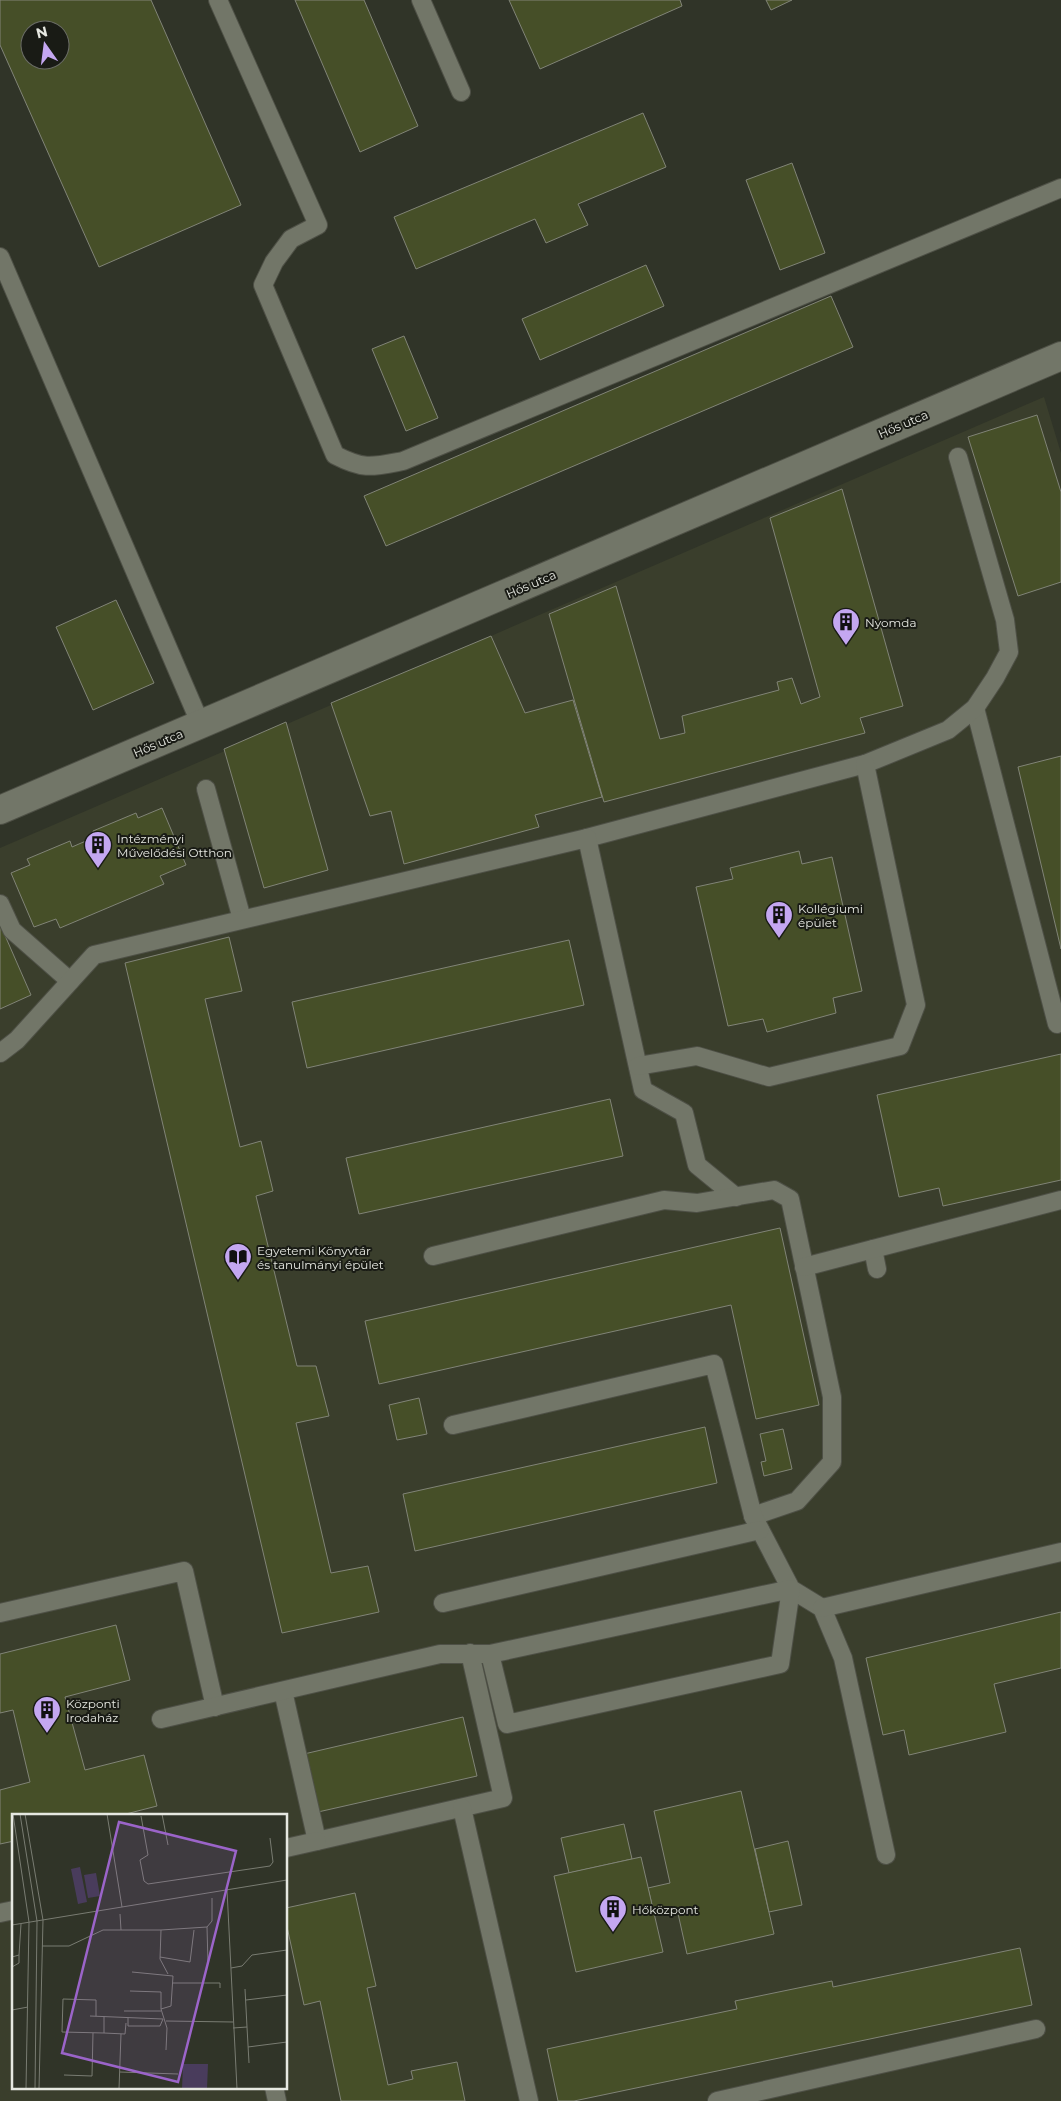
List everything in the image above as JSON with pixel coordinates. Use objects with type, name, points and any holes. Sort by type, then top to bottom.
[{"type":"street","name":"Hős utca","points":[[0,810],[1061,356]]},
{"type":"lane","points":[[218,0],[318,225],[291,239],[274,262],[263,285],[335,454],[354,464],[374,466],[403,461],[1061,188]]},
{"type":"lane","points":[[420,0],[461,92]]},
{"type":"lane","points":[[0,257],[201,725]]},
{"type":"lane","points":[[0,1053],[17,1040],[94,955],[587,838],[865,764],[948,730],[975,708],[995,678],[1009,652],[1005,620],[958,456]]},
{"type":"lane","points":[[975,708],[1058,1024]]},
{"type":"lane","points":[[638,1066],[697,1056],[769,1077],[900,1046],[916,1005],[865,764]]},
{"type":"lane","points":[[206,789],[242,920]]},
{"type":"lane","points":[[587,838],[643,1090],[684,1113],[697,1165],[736,1197]]},
{"type":"lane","points":[[0,904],[12,930],[70,981]]},
{"type":"lane","points":[[433,1256],[664,1200],[697,1203],[774,1190],[790,1199],[832,1398],[832,1462],[797,1501],[757,1523],[443,1604]]},
{"type":"lane","points":[[804,1267],[1061,1200]]},
{"type":"lane","points":[[873,1249],[877,1269]]},
{"type":"lane","points":[[452,1426],[714,1364],[757,1523],[791,1589],[822,1608],[844,1658],[886,1855]]},
{"type":"lane","points":[[822,1608],[1061,1552]]},
{"type":"lane","points":[[0,1613],[184,1571],[215,1707]]},
{"type":"lane","points":[[490,1654],[507,1724],[780,1664],[791,1589]]},
{"type":"lane","points":[[161,1719],[440,1654],[490,1654],[791,1589]]},
{"type":"lane","points":[[288,1848],[503,1798],[470,1653]]},
{"type":"lane","points":[[283,1691],[317,1841]]},
{"type":"lane","points":[[462,1808],[528,2101]]},
{"type":"lane","points":[[716,2101],[1036,2029]]},
{"type":"lane","points":[[274,2088],[278,2101]]},
{"type":"shaded area","points":[[1044,397],[1061,453],[1061,2101],[0,2101],[0,848]]},
{"type":"building","points":[[0,0],[151,0],[241,205],[99,267],[0,45]]},
{"type":"building","points":[[295,0],[364,0],[418,126],[360,152]]},
{"type":"building","points":[[509,0],[680,0],[682,6],[540,69]]},
{"type":"building","points":[[766,0],[792,0],[771,10]]},
{"type":"building","points":[[643,113],[666,167],[578,204],[588,225],[546,243],[535,219],[416,269],[394,217]]},
{"type":"building","points":[[792,163],[825,253],[780,270],[746,180]]},
{"type":"building","points":[[646,265],[664,306],[540,360],[522,319]]},
{"type":"building","points":[[831,296],[853,347],[386,546],[364,496]]},
{"type":"building","points":[[404,336],[438,418],[406,431],[372,349]]},
{"type":"building","points":[[1037,415],[1061,492],[1061,582],[1018,596],[968,437]]},
{"type":"building","name":"Nyomda","points":[[842,489],[903,706],[860,718],[865,733],[604,802],[549,614],[616,586],[660,739],[685,733],[682,716],[779,690],[777,682],[792,678],[801,704],[820,697],[770,518]]},
{"type":"building","points":[[116,600],[154,683],[93,710],[56,627]]},
{"type":"building","points":[[491,636],[525,713],[573,700],[602,797],[535,815],[539,827],[404,864],[391,811],[370,816],[331,703]]},
{"type":"building","points":[[286,722],[328,870],[264,888],[224,749]]},
{"type":"building","points":[[1061,756],[1061,949],[1018,767]]},
{"type":"building","name":"Intézményi Művelődési Otthon","points":[[162,808],[186,865],[160,876],[164,884],[60,928],[56,919],[34,927],[11,873],[30,865],[27,859],[70,841],[72,847],[95,837],[93,831],[136,813],[138,818]]},
{"type":"building","name":"Kollégiumi épület","points":[[799,851],[802,864],[832,857],[862,991],[833,998],[836,1013],[767,1032],[763,1019],[728,1026],[696,887],[733,879],[730,868]]},
{"type":"building","points":[[0,924],[31,995],[0,1009]]},
{"type":"building","name":"Egyetemi Könyvtár és tanulmányi épület","points":[[229,937],[242,991],[205,999],[240,1147],[261,1141],[273,1191],[256,1196],[297,1366],[316,1366],[329,1416],[296,1423],[331,1573],[368,1566],[379,1612],[282,1633],[125,963]]},
{"type":"building","points":[[569,940],[584,1005],[307,1068],[292,1002]]},
{"type":"building","points":[[1061,1054],[1061,1180],[943,1206],[939,1188],[899,1197],[877,1095]]},
{"type":"building","points":[[610,1099],[623,1156],[359,1214],[346,1158]]},
{"type":"building","points":[[780,1228],[819,1405],[756,1419],[731,1305],[379,1384],[365,1321]]},
{"type":"building","points":[[419,1398],[427,1434],[397,1440],[389,1405]]},
{"type":"building","points":[[705,1427],[717,1483],[415,1551],[403,1494]]},
{"type":"building","points":[[783,1429],[792,1469],[764,1476],[761,1462],[766,1461],[760,1434]]},
{"type":"building","points":[[1061,1612],[1061,1668],[994,1684],[1006,1732],[909,1755],[904,1730],[883,1735],[866,1658]]},
{"type":"building","name":"Központi Irodaház","points":[[116,1625],[130,1680],[65,1697],[85,1770],[144,1755],[157,1806],[126,1814],[12,1814],[12,1841],[0,1844],[0,1790],[30,1782],[13,1710],[0,1713],[0,1654]]},
{"type":"building","points":[[463,1717],[477,1776],[318,1812],[304,1754]]},
{"type":"building","points":[[741,1791],[774,1934],[687,1954],[677,1909],[654,1914],[648,1888],[670,1883],[654,1811]]},
{"type":"building","points":[[624,1824],[632,1859],[569,1873],[561,1838]]},
{"type":"building","points":[[788,1841],[802,1905],[769,1912],[755,1849]]},
{"type":"building","name":"Hőközpont","points":[[641,1857],[663,1952],[576,1972],[554,1876]]},
{"type":"building","points":[[355,1893],[376,1986],[367,1988],[388,2085],[413,2079],[411,2071],[457,2062],[465,2101],[341,2101],[320,2001],[304,2005],[288,1931],[288,1908]]},
{"type":"building","points":[[1020,1948],[1032,2005],[574,2101],[558,2101],[547,2049],[737,2009],[735,2001],[832,1981],[833,1987]]},
{"type":"place","name":"Nyomda","points":[[846,646]]},
{"type":"place","name":"Intézményi Művelődési Otthon","points":[[98,869]]},
{"type":"place","name":"Kollégiumi épület","points":[[779,939]]},
{"type":"place","name":"Egyetemi Könyvtár és tanulmányi épület","points":[[238,1281]]},
{"type":"place","name":"Központi Irodaház","points":[[47,1734]]},
{"type":"place","name":"Hőközpont","points":[[613,1933]]}]
